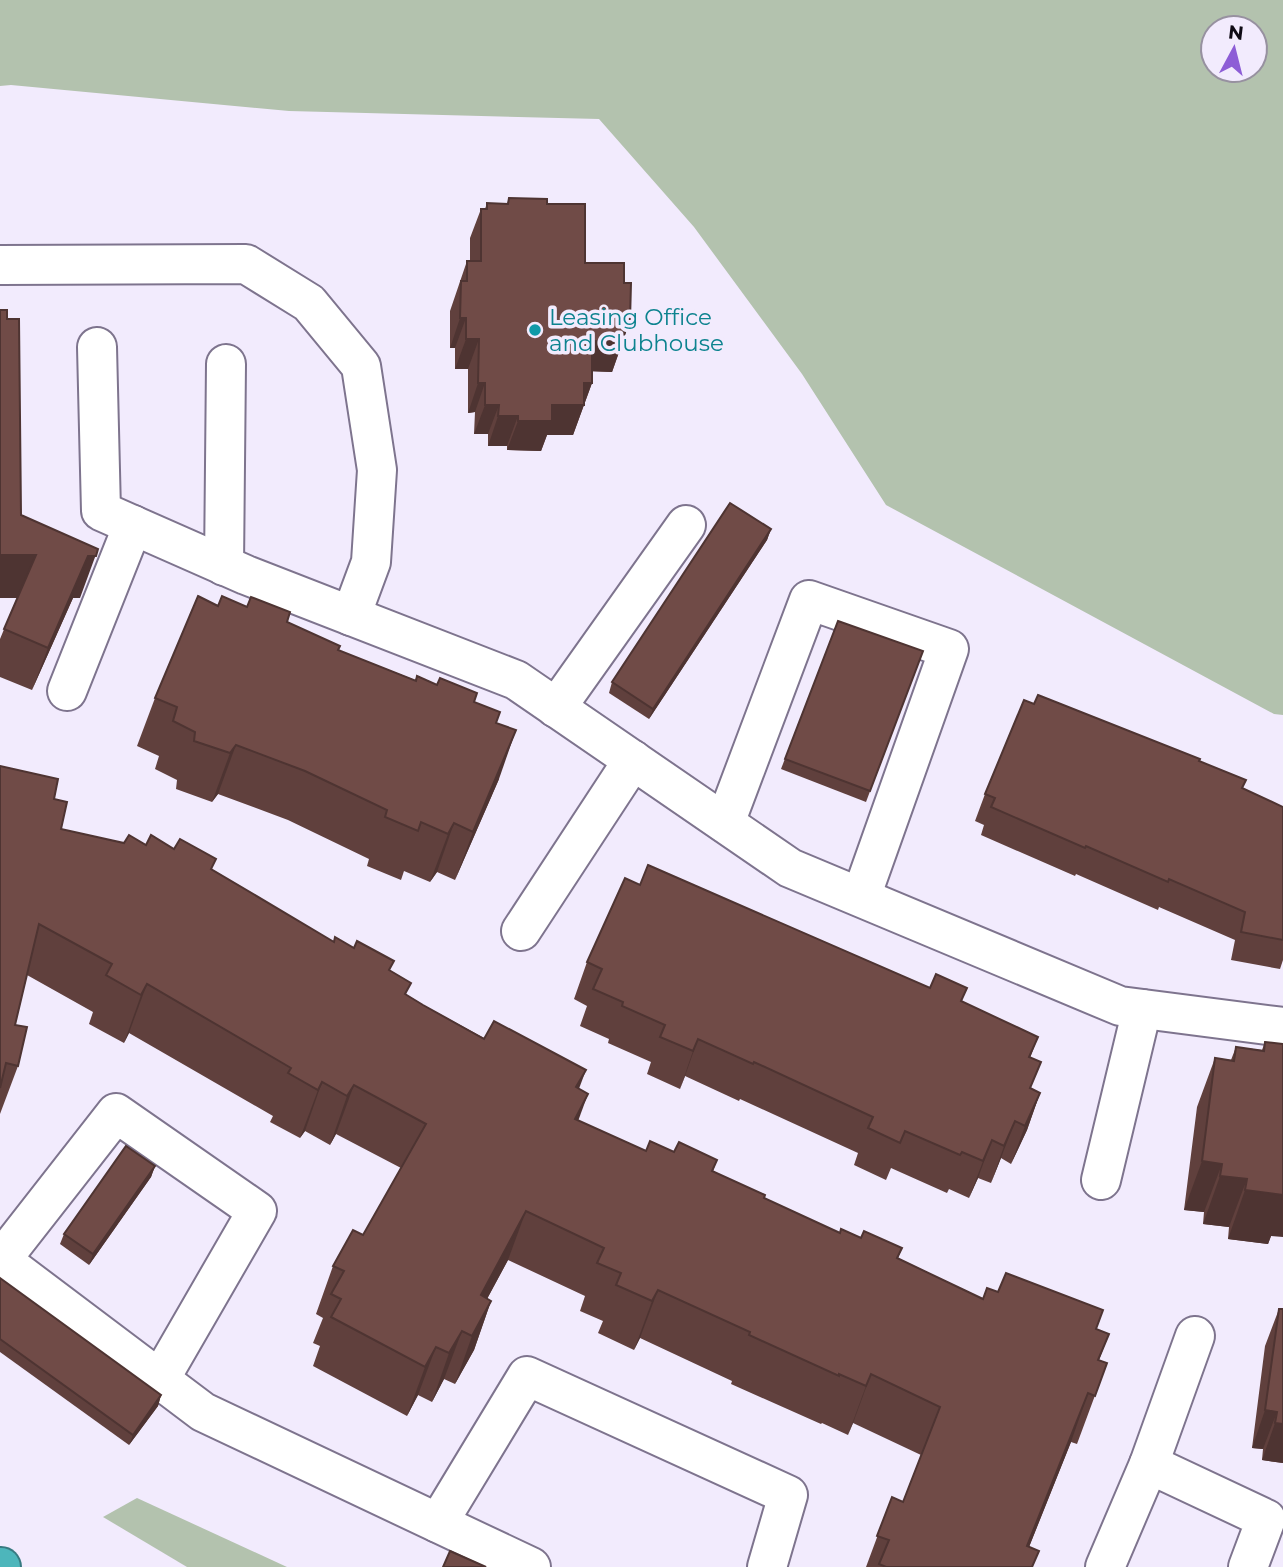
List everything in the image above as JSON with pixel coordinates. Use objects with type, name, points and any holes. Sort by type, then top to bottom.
[{"type":"lane","points":[[0,265],[246,264],[309,303],[361,366],[377,470],[371,562],[351,616]]},
{"type":"lane","points":[[97,347],[101,511],[224,566],[516,680],[790,868],[1120,1006],[1283,1027]]},
{"type":"lane","points":[[224,566],[226,364]]},
{"type":"lane","points":[[67,691],[133,525]]},
{"type":"lane","points":[[556,708],[686,525]]},
{"type":"lane","points":[[725,823],[809,600],[949,649],[861,897]]},
{"type":"lane","points":[[521,931],[633,760]]},
{"type":"lane","points":[[1101,1180],[1142,1009]]},
{"type":"lane","points":[[160,1379],[257,1211],[116,1113],[1,1259],[203,1412],[531,1567]]},
{"type":"lane","points":[[1105,1567],[1149,1464],[1195,1336]]},
{"type":"lane","points":[[438,1523],[527,1376],[788,1495],[767,1567]]},
{"type":"lane","points":[[1149,1464],[1266,1519],[1248,1567]]},
{"type":"green space","points":[[0,0],[1283,0],[1283,715],[1274,714],[886,505],[802,374],[694,227],[599,119],[289,111],[0,86]]},
{"type":"green space","points":[[137,1498],[287,1567],[187,1567],[103,1517]]},
{"type":"building","name":"Leasing Office and Clubhouse","points":[[509,198],[547,199],[547,204],[585,204],[585,263],[624,263],[624,283],[631,283],[630,321],[623,321],[623,342],[592,341],[592,383],[584,383],[584,405],[552,405],[552,421],[518,421],[518,416],[498,416],[499,405],[485,405],[485,383],[478,383],[479,339],[466,339],[466,318],[460,318],[461,281],[467,281],[467,261],[481,261],[481,209],[487,209],[487,203],[508,204]]},
{"type":"building","points":[[0,310],[7,310],[7,319],[19,319],[21,515],[98,549],[96,556],[88,556],[48,648],[4,629],[36,555],[0,555]]},
{"type":"building","points":[[730,503],[771,529],[653,709],[612,682]]},
{"type":"building","points":[[198,596],[218,606],[222,596],[247,607],[251,597],[290,612],[287,622],[340,646],[338,650],[416,681],[417,676],[437,685],[440,678],[477,693],[474,702],[500,712],[496,723],[516,730],[473,832],[454,823],[448,834],[421,822],[418,831],[385,817],[387,810],[305,771],[236,745],[230,753],[194,741],[195,732],[173,721],[177,707],[155,698]]},
{"type":"building","points":[[838,621],[923,651],[870,791],[785,759]]},
{"type":"building","points":[[1038,695],[1246,780],[1242,788],[1283,807],[1283,940],[1241,932],[1245,912],[991,807],[995,798],[985,794],[1024,700],[1034,704]]},
{"type":"building","points":[[0,766],[58,779],[54,799],[67,802],[61,829],[124,843],[129,835],[146,845],[151,835],[174,849],[180,839],[216,859],[211,869],[334,942],[335,937],[354,948],[357,941],[394,961],[389,970],[411,983],[405,994],[423,1005],[484,1039],[494,1021],[586,1070],[576,1087],[588,1094],[575,1119],[646,1151],[650,1141],[674,1152],[679,1142],[717,1160],[712,1171],[765,1195],[764,1198],[840,1233],[841,1229],[861,1238],[864,1231],[902,1248],[897,1258],[983,1299],[987,1288],[998,1292],[1006,1273],[1103,1310],[1096,1329],[1109,1334],[1098,1360],[1107,1363],[1095,1396],[1088,1393],[1027,1546],[1039,1551],[1032,1567],[886,1567],[879,1564],[889,1540],[877,1536],[892,1497],[903,1502],[940,1407],[871,1374],[866,1386],[839,1376],[658,1290],[652,1301],[616,1285],[621,1273],[597,1263],[604,1248],[526,1211],[481,1295],[491,1301],[472,1336],[462,1331],[449,1353],[436,1347],[425,1367],[331,1317],[341,1299],[331,1294],[344,1271],[333,1266],[353,1230],[363,1235],[426,1124],[354,1085],[347,1096],[322,1082],[318,1090],[288,1073],[291,1068],[147,984],[141,995],[106,975],[112,964],[39,924],[15,1025],[27,1027],[18,1066],[6,1063],[0,1088]]},
{"type":"building","points":[[648,865],[930,988],[936,974],[967,988],[961,1001],[1038,1037],[1029,1057],[1041,1062],[1030,1088],[1040,1093],[1025,1126],[1015,1121],[1004,1146],[992,1140],[983,1161],[962,1152],[960,1155],[905,1131],[900,1143],[868,1128],[873,1117],[754,1062],[753,1064],[698,1039],[693,1051],[660,1037],[665,1025],[622,1006],[623,1002],[593,989],[602,969],[587,962],[625,878],[640,885]]},
{"type":"building","points":[[1265,1042],[1283,1044],[1283,1195],[1245,1190],[1247,1179],[1220,1176],[1222,1164],[1202,1161],[1215,1058],[1234,1061],[1236,1047],[1264,1051]]},
{"type":"building","points":[[126,1146],[155,1166],[93,1254],[64,1234]]},
{"type":"building","points":[[0,1278],[161,1395],[133,1435],[0,1339]]},
{"type":"building","points":[[1279,1309],[1283,1309],[1283,1424],[1275,1423],[1277,1412],[1265,1410]]},
{"type":"building","points":[[450,1551],[486,1567],[443,1567]]},
{"type":"place","name":"Leasing Office and Clubhouse","points":[[535,330]]}]
